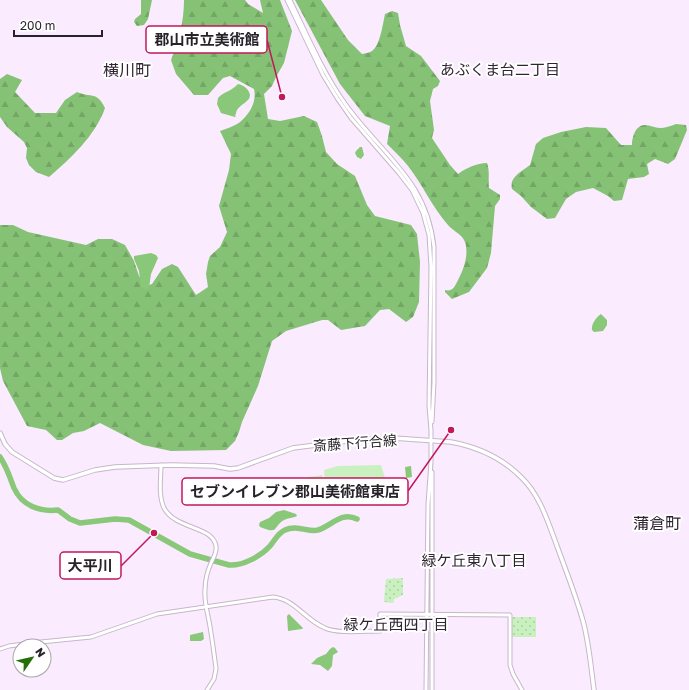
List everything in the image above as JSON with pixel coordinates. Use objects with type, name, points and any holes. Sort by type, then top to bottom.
[{"type":"main road","name":"斎藤下行合線","points":[[0,433],[5,444],[12,452],[54,478],[61,480],[66,480],[95,470],[106,468],[161,465],[214,466],[236,469],[293,448],[375,438],[463,444],[493,455],[522,477],[542,507],[551,528],[583,621],[587,638],[594,690]]},
{"type":"street","points":[[286,0],[330,88],[352,118],[405,180],[416,197],[423,213],[429,235],[431,251],[431,462],[428,504],[426,690]]},
{"type":"street","points":[[290,0],[328,77],[356,118],[406,174],[418,192],[427,211],[433,234],[435,268],[434,405],[431,430]]},
{"type":"street","points":[[431,462],[433,479],[432,690]]},
{"type":"street","points":[[161,465],[161,492],[164,508],[177,521],[210,535],[216,546],[215,554],[206,579],[205,592],[216,669],[214,679],[207,690]]},
{"type":"street","points":[[0,649],[9,646],[31,643],[91,637],[157,614],[266,597],[280,597],[290,602],[325,628],[343,631],[380,631],[380,614],[510,616],[510,665],[522,690]]},
{"type":"shaded area","points":[[238,84],[247,89],[250,96],[249,98],[239,107],[235,117],[221,113],[217,104],[218,98]]},
{"type":"shaded area","points":[[360,147],[362,147],[364,155],[361,159],[357,157],[355,153]]},
{"type":"shaded area","points":[[151,253],[156,255],[158,258],[151,274],[148,290],[141,288],[139,271],[134,256]]},
{"type":"shaded area","points":[[601,314],[607,320],[607,325],[603,331],[594,332],[592,330],[593,324],[597,317]]},
{"type":"shaded area","points":[[381,465],[386,481],[384,506],[342,502],[326,490],[324,470],[338,466]]},
{"type":"shaded area","points":[[411,466],[412,477],[406,478],[405,467]]},
{"type":"shaded area","points":[[322,475],[325,490],[309,491],[307,477]]},
{"type":"shaded area","points":[[284,510],[296,514],[297,516],[284,520],[273,530],[260,527],[260,522],[269,518],[276,512]]},
{"type":"shaded area","points":[[403,578],[403,595],[394,599],[393,603],[384,602],[386,579]]},
{"type":"shaded area","points":[[289,614],[303,628],[302,629],[288,631],[287,616]]},
{"type":"shaded area","points":[[512,617],[536,617],[536,637],[511,637]]},
{"type":"shaded area","points":[[203,632],[204,639],[201,641],[190,641],[190,635]]},
{"type":"shaded area","points":[[333,647],[338,652],[333,655],[332,666],[328,671],[320,665],[311,664],[317,658],[326,654]]},
{"type":"green space","points":[[141,0],[152,0],[148,19],[144,25],[137,26],[134,22],[135,19],[141,14]]},
{"type":"green space","points":[[184,0],[245,0],[248,4],[263,13],[260,0],[280,0],[292,31],[284,63],[272,86],[264,94],[268,119],[280,121],[304,116],[317,122],[326,152],[337,164],[355,176],[367,205],[375,216],[411,225],[417,234],[420,262],[419,302],[413,317],[406,322],[389,309],[380,310],[365,326],[341,330],[328,320],[322,320],[286,331],[272,341],[258,386],[239,432],[235,441],[226,450],[171,451],[143,445],[100,423],[84,431],[73,433],[62,440],[57,440],[46,430],[27,426],[3,381],[0,368],[0,225],[13,225],[28,232],[86,245],[98,239],[112,239],[125,245],[134,261],[139,276],[143,282],[149,285],[152,284],[162,269],[172,264],[178,267],[196,295],[208,287],[206,274],[210,256],[220,247],[227,232],[219,206],[229,170],[231,154],[220,131],[236,125],[244,119],[254,103],[255,94],[254,89],[230,76],[223,78],[208,95],[194,95],[176,74],[171,60],[180,30]]},
{"type":"green space","points":[[295,0],[321,0],[348,40],[362,54],[368,53],[375,48],[381,34],[385,14],[392,11],[398,13],[406,46],[421,56],[440,81],[438,86],[433,89],[430,101],[434,130],[432,138],[450,165],[458,174],[472,166],[487,163],[489,188],[500,195],[500,199],[495,206],[491,253],[487,268],[469,292],[452,299],[445,292],[445,290],[450,290],[455,286],[464,266],[466,247],[464,239],[442,218],[408,166],[387,144],[390,126],[365,116],[340,84]]},
{"type":"green space","points":[[7,74],[22,80],[15,92],[35,113],[56,113],[65,100],[77,92],[96,97],[105,108],[95,128],[82,146],[49,177],[36,172],[29,165],[26,158],[27,148],[24,142],[7,127],[0,117],[0,79]]},
{"type":"green space","points":[[676,124],[686,125],[687,130],[675,159],[668,164],[655,159],[647,164],[649,174],[644,177],[628,179],[622,200],[614,201],[593,188],[576,192],[566,199],[555,218],[547,219],[531,207],[512,189],[512,181],[530,165],[536,144],[543,138],[561,132],[586,127],[606,128],[621,145],[632,145],[636,129],[639,127],[647,125],[660,128]]},
{"type":"waterway","points":[[0,457],[7,469],[17,494],[27,503],[38,509],[58,510],[70,519],[80,523],[115,519],[129,520],[190,554],[229,565],[240,564],[257,557],[270,546],[278,535],[289,528],[314,531],[323,528],[341,518],[351,517],[357,519]]},
{"type":"place","name":"郡山市立美術館","points":[[282,97]]},
{"type":"place","name":"セブンイレブン郡山美術館東店","points":[[451,430]]},
{"type":"place","name":"大平川","points":[[154,533]]},
{"type":"district","name":"横川町","points":[[127,70]]},
{"type":"district","name":"あぶくま台二丁目","points":[[500,70]]},
{"type":"district","name":"蒲倉町","points":[[657,523]]},
{"type":"district","name":"緑ケ丘東八丁目","points":[[474,561]]},
{"type":"district","name":"緑ケ丘西四丁目","points":[[396,625]]}]
